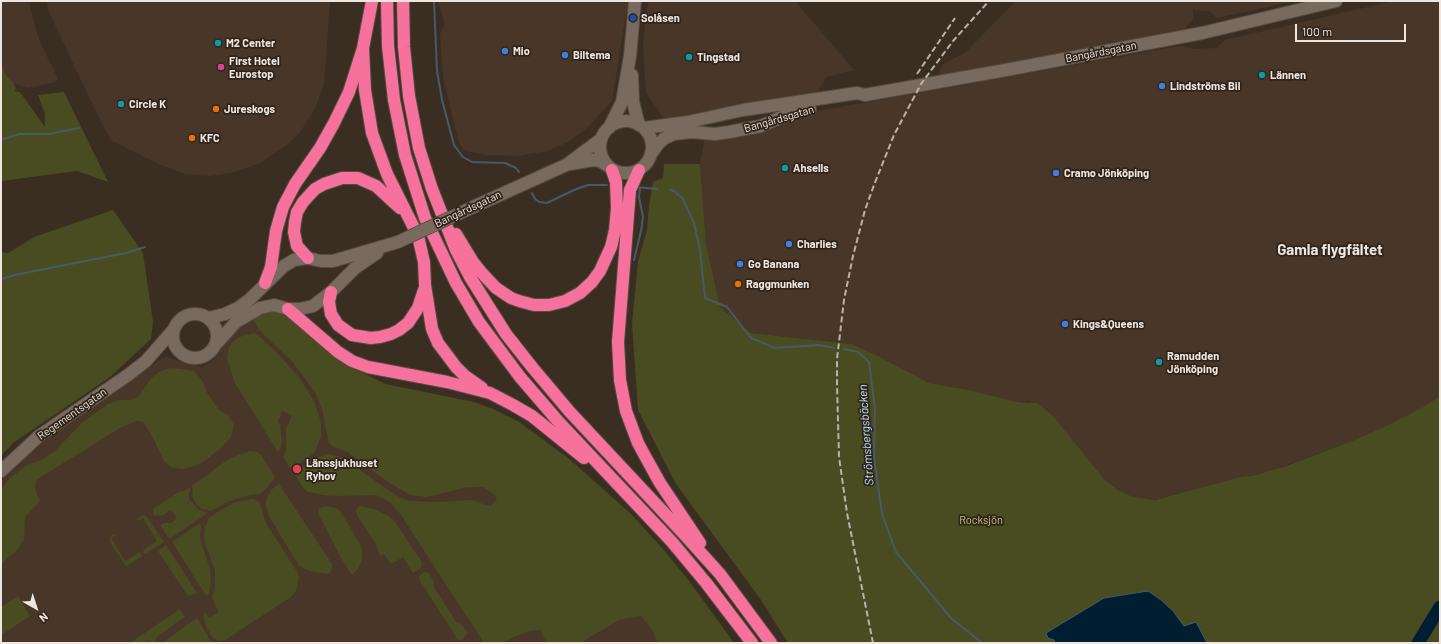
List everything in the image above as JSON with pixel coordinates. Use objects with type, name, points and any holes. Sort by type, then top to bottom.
[{"type":"highway","points":[[265,284],[271,267],[276,231],[283,207],[295,184],[320,148],[349,92],[363,48],[372,1]]},
{"type":"highway","points":[[387,1],[388,46],[393,92],[405,156],[425,218],[442,257],[456,283],[479,322],[520,377],[557,420],[672,542],[707,584],[752,643]]},
{"type":"highway","points":[[403,1],[404,46],[409,96],[420,148],[438,205],[456,250],[470,277],[506,334],[532,367],[569,410],[720,574],[771,643]]},
{"type":"highway","points":[[363,48],[365,90],[372,133],[387,174],[418,236],[422,249],[425,285],[432,329],[438,343],[456,368],[465,376],[490,393],[538,420],[632,499]]},
{"type":"highway","points":[[438,205],[473,262],[496,288],[511,298],[526,304],[542,305],[556,303],[572,298],[586,288],[596,277],[604,264],[611,247],[616,219],[617,194],[611,168]]},
{"type":"highway","points":[[639,170],[630,190],[618,342],[620,380],[623,396],[631,426],[645,456],[660,483],[720,574]]},
{"type":"highway","points":[[308,258],[297,246],[294,232],[295,222],[302,202],[315,189],[324,184],[342,178],[358,178],[376,186],[407,214]]},
{"type":"highway","points":[[331,292],[329,302],[331,314],[338,325],[352,335],[371,338],[391,334],[408,323],[418,308],[425,285]]},
{"type":"highway","points":[[288,309],[338,352],[352,361],[368,367],[447,382],[490,393]]},
{"type":"main road","points":[[630,56],[633,102],[642,127],[651,140],[652,147],[649,160],[639,170],[626,174],[611,168],[605,162],[600,151],[601,139],[609,128],[622,102],[630,56],[635,1]]},
{"type":"main road","name":"Bangårdsgatan","points":[[651,154],[659,143],[674,134],[691,132],[722,133],[761,126],[794,112],[859,99],[865,95],[1006,70],[1202,32],[1336,1]]},
{"type":"main road","name":"Bangårdsgatan","points":[[642,127],[688,122],[755,108],[799,103],[857,93],[865,95]]},
{"type":"main road","points":[[609,128],[616,123],[624,121],[632,122],[642,127]]},
{"type":"main road","name":"Bangårdsgatan","points":[[217,343],[236,322],[260,308],[274,305],[288,309],[308,308],[331,292],[355,268],[395,243],[566,165],[601,139]]},
{"type":"main road","name":"Bangårdsgatan","points":[[566,165],[594,160],[611,168]]},
{"type":"main road","name":"Bangårdsgatan","points":[[209,318],[225,314],[238,308],[249,300],[288,262],[300,258],[333,261],[395,243]]},
{"type":"main road","points":[[198,314],[209,318],[214,323],[218,336],[217,343],[211,353],[199,359],[193,359],[180,353],[174,342],[173,336],[177,323],[188,315],[198,314]]},
{"type":"main road","name":"Regementsgatan","points":[[1,471],[39,436],[146,361],[174,330]]},
{"type":"main road","name":"Regementsgatan","points":[[146,361],[170,351],[180,353]]},
{"type":"shaded area","points":[[29,1],[40,42],[58,79],[56,82],[28,88],[14,84],[6,75],[1,64],[1,2]]},
{"type":"shaded area","points":[[47,1],[330,1],[324,84],[315,109],[300,132],[287,145],[260,163],[232,173],[210,176],[185,174],[159,164],[111,140],[99,118],[48,10]]},
{"type":"shaded area","points":[[438,1],[628,1],[612,101],[588,127],[570,141],[548,151],[517,156],[487,155],[465,151],[459,143],[443,77],[440,33],[445,25]]},
{"type":"shaded area","points":[[648,1],[795,1],[854,70],[826,77],[814,100],[668,124],[646,93],[643,45]]},
{"type":"shaded area","points":[[1016,1],[1294,1],[1217,18],[1209,11],[1193,10],[1193,18],[1185,29],[939,76],[942,65],[966,52]]},
{"type":"shaded area","points":[[1394,1],[1440,1],[1440,396],[1423,407],[1386,426],[1352,441],[1265,473],[1240,477],[1154,500],[1143,499],[1121,492],[1103,478],[1029,401],[1017,402],[969,390],[929,383],[852,344],[751,333],[720,307],[706,243],[700,164],[706,131],[1181,46],[1194,49],[1216,48],[1225,40]]},
{"type":"shaded area","name":"Länssjukhuset Ryhov","points":[[258,315],[354,374],[385,384],[474,402],[493,409],[519,422],[568,458],[631,514],[689,581],[734,643],[1,643],[1,480],[57,430],[166,356],[178,361],[203,367],[215,359],[227,338]]},
{"type":"green space","points":[[1,64],[6,75],[14,84],[16,89],[14,91],[20,92],[45,127],[45,114],[38,95],[64,92],[108,182],[77,171],[1,181]]},
{"type":"green space","name":"Rocksjön","points":[[664,164],[700,164],[706,243],[720,307],[751,333],[852,344],[929,383],[969,390],[1017,402],[1037,403],[1053,416],[1103,478],[1118,490],[1133,497],[1155,500],[1286,466],[1352,441],[1386,426],[1423,407],[1440,396],[1440,643],[788,643],[761,600],[676,484],[638,410],[632,324],[638,261],[647,230],[653,182],[663,178]]},
{"type":"green space","points":[[113,210],[143,253],[153,322],[151,339],[110,377],[13,443],[1,456],[1,252],[8,253],[34,237]]},
{"type":"green space","points":[[268,311],[276,311],[287,315],[339,359],[385,384],[474,402],[493,409],[519,422],[568,458],[631,514],[689,581],[734,643],[658,643],[651,628],[641,616],[621,619],[585,640],[583,643],[547,643],[540,630],[529,631],[502,643],[484,643],[401,515],[390,502],[376,495],[334,496],[308,492],[303,488],[294,473],[315,458],[330,454],[345,459],[385,488],[399,497],[409,501],[438,502],[471,500],[491,506],[497,499],[494,494],[483,487],[467,487],[427,497],[410,495],[385,480],[348,452],[334,447],[329,443],[322,409],[316,394],[292,361],[260,331],[252,318]]},
{"type":"green space","points":[[254,333],[280,356],[298,376],[314,401],[321,422],[321,437],[315,451],[291,469],[283,457],[286,451],[286,429],[292,415],[282,411],[278,422],[280,424],[282,441],[278,452],[235,383],[227,358],[229,347],[233,342],[239,337]]},
{"type":"green space","points":[[169,368],[194,371],[203,382],[207,393],[220,411],[228,415],[234,425],[231,437],[221,448],[198,465],[183,469],[171,467],[164,461],[150,432],[143,422],[136,421],[120,428],[36,480],[35,489],[40,501],[25,517],[24,539],[16,551],[1,564],[1,490],[9,479],[27,465],[41,460],[55,451],[83,422],[108,404],[138,397],[151,379],[159,372]]},
{"type":"green space","points":[[249,451],[258,452],[261,455],[275,477],[267,488],[260,494],[249,495],[227,502],[211,511],[202,509],[198,506],[193,499],[192,485],[210,474],[214,469],[231,458]]},
{"type":"green space","points":[[279,484],[332,564],[331,571],[329,573],[326,574],[310,571],[299,566],[269,516],[266,500],[271,490]]},
{"type":"green space","points":[[191,487],[189,499],[198,509],[208,513],[169,539],[160,525],[164,523],[171,523],[175,520],[176,517],[174,513],[169,511],[163,515],[154,516],[153,509],[179,492]]},
{"type":"green space","points":[[252,499],[260,503],[267,525],[298,573],[299,577],[296,591],[291,597],[225,640],[219,641],[212,637],[205,624],[204,617],[204,614],[206,613],[209,618],[219,612],[212,597],[215,587],[215,571],[204,540],[205,528],[209,518],[222,509],[236,502]]},
{"type":"green space","points":[[325,506],[336,508],[340,511],[359,542],[362,550],[362,560],[358,569],[352,575],[341,558],[318,513],[319,508]]},
{"type":"green space","points":[[360,506],[374,509],[387,515],[395,522],[421,561],[421,568],[413,573],[403,557],[391,564],[384,554],[380,556],[376,544],[357,515],[356,510]]},
{"type":"green space","points":[[143,515],[147,517],[164,542],[145,554],[143,550],[157,541],[143,518],[138,521],[136,519]]},
{"type":"green space","points":[[199,524],[201,525],[200,537],[210,569],[211,583],[208,595],[205,594],[172,542]]},
{"type":"green space","points":[[114,534],[115,536],[111,538],[125,561],[140,552],[142,556],[126,566],[110,542],[110,537]]},
{"type":"green space","points":[[166,545],[197,593],[188,596],[158,551]]},
{"type":"green space","points":[[424,572],[429,573],[434,582],[435,589],[456,622],[460,623],[468,633],[461,640],[458,640],[419,579],[419,576]]},
{"type":"green space","points":[[18,596],[30,616],[1,635],[1,607]]},
{"type":"green space","points":[[180,609],[185,617],[157,637],[154,643],[151,643],[148,640],[143,643],[130,643]]},
{"type":"green space","points":[[197,618],[210,640],[215,643],[162,643]]},
{"type":"water","points":[[1148,591],[1173,611],[1184,626],[1196,622],[1206,641],[1213,643],[1055,643],[1054,640],[1048,638],[1046,633],[1104,598]]},
{"type":"waterway","name":"Strömsbergsbäcken","points":[[434,1],[437,71],[442,100],[454,145],[463,157],[472,162],[505,163],[516,168],[519,172]]},
{"type":"waterway","points":[[1,140],[19,134],[49,134],[79,128]]},
{"type":"waterway","name":"Strömsbergsbäcken","points":[[532,193],[535,199],[539,202],[547,203],[588,185],[607,185]]},
{"type":"waterway","name":"Strömsbergsbäcken","points":[[636,187],[657,189]]},
{"type":"waterway","points":[[634,260],[643,217],[639,197],[640,188]]},
{"type":"waterway","name":"Strömsbergsbäcken","points":[[670,190],[674,191],[683,199],[694,223],[700,250],[705,298],[727,307],[751,338],[775,348],[819,345],[834,348]]},
{"type":"waterway","points":[[1,279],[126,253],[145,247]]},
{"type":"waterway","name":"Strömsbergsbäcken","points":[[844,349],[858,352],[869,362],[875,410],[874,457],[882,514],[896,552],[951,618],[982,643]]},
{"type":"waterway","points":[[1418,643],[1440,607]]},
{"type":"railway","points":[[873,643],[847,513],[839,457],[837,359],[844,300],[853,256],[865,210],[894,135],[921,84],[953,41],[989,1]]},
{"type":"railway","points":[[917,74],[955,18]]},
{"type":"place","name":"Solåsen","points":[[633,18]]},
{"type":"place","name":"M2 Center","points":[[218,43]]},
{"type":"place","name":"Mio","points":[[505,51]]},
{"type":"place","name":"Biltema","points":[[565,55]]},
{"type":"place","name":"Tingstad","points":[[689,57]]},
{"type":"place","name":"First Hotel Eurostop","points":[[221,67]]},
{"type":"place","name":"Lännen","points":[[1262,75]]},
{"type":"place","name":"Lindströms Bil","points":[[1162,86]]},
{"type":"place","name":"Circle K","points":[[121,104]]},
{"type":"place","name":"Jureskogs","points":[[216,109]]},
{"type":"place","name":"KFC","points":[[192,138]]},
{"type":"place","name":"Ahsells","points":[[785,168]]},
{"type":"place","name":"Cramo Jönköping","points":[[1056,173]]},
{"type":"place","name":"Charlies","points":[[789,244]]},
{"type":"place","name":"Go Banana","points":[[740,264]]},
{"type":"place","name":"Raggmunken","points":[[738,284]]},
{"type":"place","name":"Kings&Queens","points":[[1065,324]]},
{"type":"place","name":"Ramudden Jönköping","points":[[1159,362]]},
{"type":"place","name":"Länssjukhuset Ryhov","points":[[297,469]]},
{"type":"district","name":"Gamla flygfältet","points":[[1330,250]]}]
